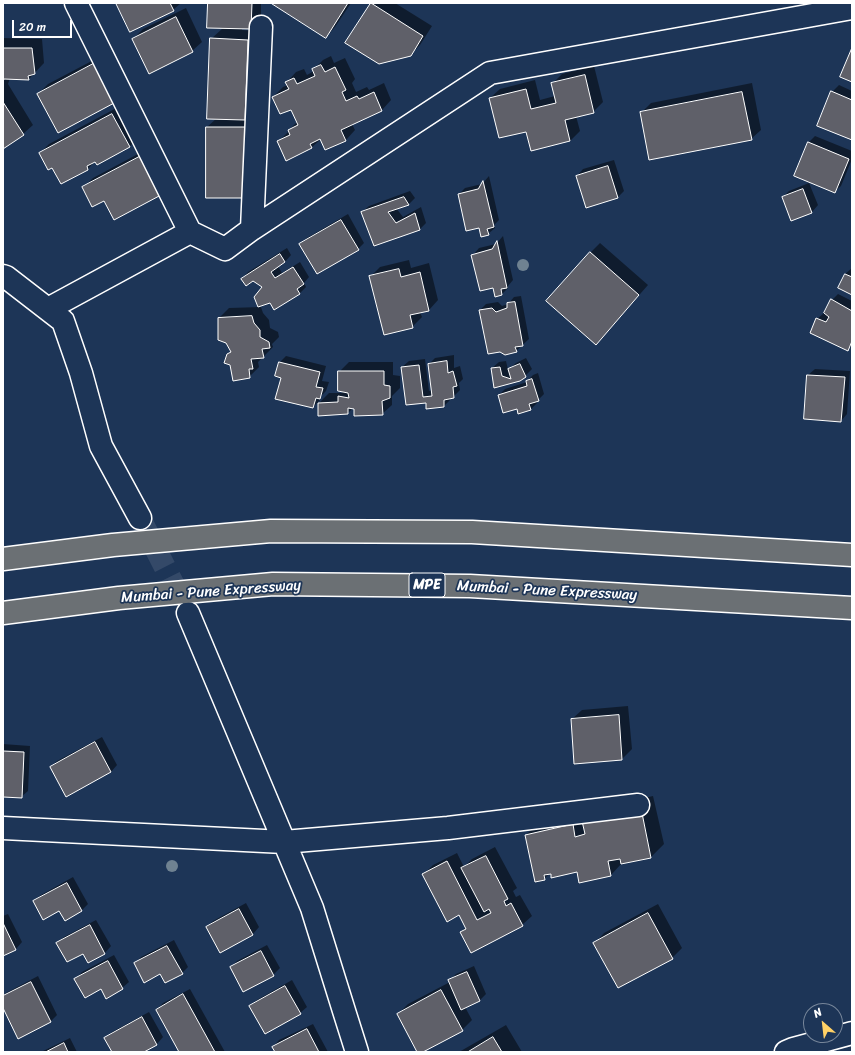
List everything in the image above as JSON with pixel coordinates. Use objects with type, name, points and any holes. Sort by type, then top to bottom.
[{"type":"highway","points":[[3,559],[113,545],[271,531],[472,532],[852,555]]},
{"type":"highway","name":"Mumbai - Pune Expressway","points":[[3,613],[119,598],[273,584],[470,586],[852,608]]},
{"type":"street","points":[[76,3],[190,232],[225,248],[490,73],[852,8]]},
{"type":"street","points":[[252,229],[261,26]]},
{"type":"street","points":[[48,309],[190,232]]},
{"type":"street","points":[[4,275],[63,321],[81,373],[101,446],[140,518]]},
{"type":"street","points":[[188,613],[312,908],[357,1052]]},
{"type":"street","points":[[3,828],[284,842],[448,828],[638,805]]},
{"type":"street","points":[[786,1052],[852,1033]]},
{"type":"building","points":[[116,3],[170,3],[174,11],[130,32]]},
{"type":"building","points":[[208,3],[252,3],[251,29],[207,28]]},
{"type":"building","points":[[271,3],[348,3],[326,38]]},
{"type":"building","points":[[371,3],[423,36],[411,56],[379,64],[345,43]]},
{"type":"building","points":[[176,17],[193,52],[149,74],[132,39]]},
{"type":"building","points":[[210,38],[248,40],[245,120],[207,119]]},
{"type":"building","points":[[3,48],[32,48],[35,74],[28,76],[29,80],[4,79],[3,81]]},
{"type":"building","points":[[852,48],[852,82],[840,77]]},
{"type":"building","points":[[95,63],[116,102],[58,133],[37,94]]},
{"type":"building","points":[[321,65],[325,72],[335,67],[346,90],[342,92],[346,101],[357,96],[359,99],[374,92],[382,111],[341,130],[346,141],[325,150],[320,139],[310,144],[312,148],[286,161],[277,141],[290,135],[288,130],[298,125],[291,110],[280,114],[272,97],[289,89],[285,82],[294,78],[297,84],[315,76],[312,69]]},
{"type":"building","points":[[585,75],[594,113],[565,120],[570,141],[531,151],[526,132],[499,138],[489,98],[526,89],[531,109],[556,103],[551,83]]},
{"type":"building","points":[[831,91],[852,100],[852,140],[817,126]]},
{"type":"building","points":[[742,92],[752,140],[649,160],[640,112]]},
{"type":"building","points":[[3,102],[24,135],[3,149]]},
{"type":"building","points":[[112,114],[130,147],[97,165],[95,162],[87,166],[88,170],[61,184],[52,168],[48,170],[39,153]]},
{"type":"building","points":[[206,127],[247,127],[246,198],[206,198]]},
{"type":"building","points":[[808,142],[849,159],[835,193],[794,176]]},
{"type":"building","points":[[141,156],[161,195],[114,220],[104,201],[92,207],[82,187]]},
{"type":"building","points":[[608,166],[618,198],[586,208],[576,176]]},
{"type":"building","points":[[483,181],[494,227],[487,229],[489,235],[481,237],[479,228],[466,231],[458,194],[478,189]]},
{"type":"building","points":[[803,189],[812,213],[791,221],[782,197]]},
{"type":"building","points":[[404,197],[409,205],[388,212],[396,223],[415,213],[420,230],[374,246],[361,212]]},
{"type":"building","points":[[341,220],[359,250],[317,274],[299,244]]},
{"type":"building","points":[[497,241],[507,288],[501,289],[502,295],[495,297],[493,288],[480,291],[471,255],[492,249]]},
{"type":"building","points":[[590,252],[639,295],[596,345],[546,301]]},
{"type":"building","points":[[280,254],[285,262],[271,272],[275,278],[293,267],[304,284],[297,289],[300,294],[274,310],[270,303],[258,307],[254,297],[262,287],[253,281],[246,286],[241,279]]},
{"type":"building","points":[[399,269],[401,277],[420,272],[429,311],[410,315],[413,328],[384,335],[369,276]]},
{"type":"building","points":[[845,274],[852,277],[852,295],[838,288]]},
{"type":"building","points":[[831,299],[852,311],[852,341],[848,351],[810,333],[816,318],[826,322],[829,317],[824,313]]},
{"type":"building","points":[[515,302],[523,346],[515,347],[517,352],[505,355],[500,352],[488,354],[479,310],[492,308],[496,312],[507,308],[507,303]]},
{"type":"building","points":[[252,316],[254,323],[260,330],[260,337],[269,342],[270,348],[262,349],[264,358],[251,359],[253,369],[249,369],[250,378],[233,381],[230,365],[224,363],[227,354],[231,352],[226,343],[218,340],[218,318]]},
{"type":"building","points":[[447,361],[448,373],[453,371],[457,386],[453,387],[454,398],[444,400],[444,407],[426,409],[426,403],[406,405],[401,367],[419,365],[423,397],[432,396],[428,364]]},
{"type":"building","points":[[279,362],[320,372],[316,387],[323,388],[320,399],[316,398],[313,408],[275,399],[281,378],[275,376]]},
{"type":"building","points":[[520,364],[526,377],[520,381],[494,388],[491,368],[500,367],[502,376],[511,379],[508,369]]},
{"type":"building","points":[[338,371],[384,371],[384,385],[390,386],[390,398],[382,401],[383,415],[354,416],[354,409],[348,408],[348,414],[318,416],[318,403],[338,402],[338,396],[349,398],[348,393],[338,391]]},
{"type":"building","points":[[807,375],[845,377],[841,422],[804,419]]},
{"type":"building","points":[[532,379],[539,401],[529,404],[531,410],[518,414],[517,409],[503,413],[498,395],[527,386],[526,381]]},
{"type":"building","points":[[619,715],[622,760],[574,764],[571,719]]},
{"type":"building","points":[[95,742],[111,772],[66,797],[50,767]]},
{"type":"building","points":[[3,751],[24,752],[22,798],[3,797]]},
{"type":"building","points":[[641,808],[651,858],[621,864],[620,859],[608,861],[611,876],[579,883],[577,872],[551,878],[551,874],[544,875],[545,880],[535,882],[525,835],[573,824],[575,837],[585,834],[582,821]]},
{"type":"building","points":[[486,856],[508,899],[504,901],[506,906],[511,903],[523,926],[471,953],[460,932],[466,929],[459,915],[447,922],[422,874],[447,861],[477,920],[491,913],[489,909],[484,912],[461,868]]},
{"type":"building","points":[[67,883],[82,911],[65,921],[59,911],[43,920],[33,901]]},
{"type":"building","points":[[239,909],[253,935],[220,953],[206,927]]},
{"type":"building","points":[[648,913],[673,959],[618,988],[593,943]]},
{"type":"building","points":[[3,923],[16,950],[3,956]]},
{"type":"building","points":[[90,925],[105,954],[88,963],[83,954],[67,962],[56,943]]},
{"type":"building","points":[[167,946],[183,974],[165,983],[160,974],[144,983],[134,963]]},
{"type":"building","points":[[261,951],[274,976],[243,992],[230,967]]},
{"type":"building","points":[[108,961],[123,989],[106,999],[101,989],[85,998],[74,979]]},
{"type":"building","points":[[467,972],[480,1001],[461,1010],[448,980]]},
{"type":"building","points":[[31,982],[51,1022],[18,1039],[3,1008],[3,996]]},
{"type":"building","points":[[285,986],[301,1014],[265,1034],[249,1006]]},
{"type":"building","points":[[441,990],[463,1031],[423,1052],[417,1052],[397,1014]]},
{"type":"building","points":[[183,994],[215,1052],[179,1052],[156,1010]]},
{"type":"building","points":[[142,1017],[157,1045],[144,1052],[112,1052],[104,1038]]},
{"type":"building","points":[[307,1029],[319,1052],[275,1052],[272,1047]]},
{"type":"building","points":[[493,1037],[502,1052],[468,1052]]},
{"type":"building","points":[[64,1043],[68,1052],[46,1052]]},
{"type":"tunnel","points":[[140,518],[186,609]]}]
